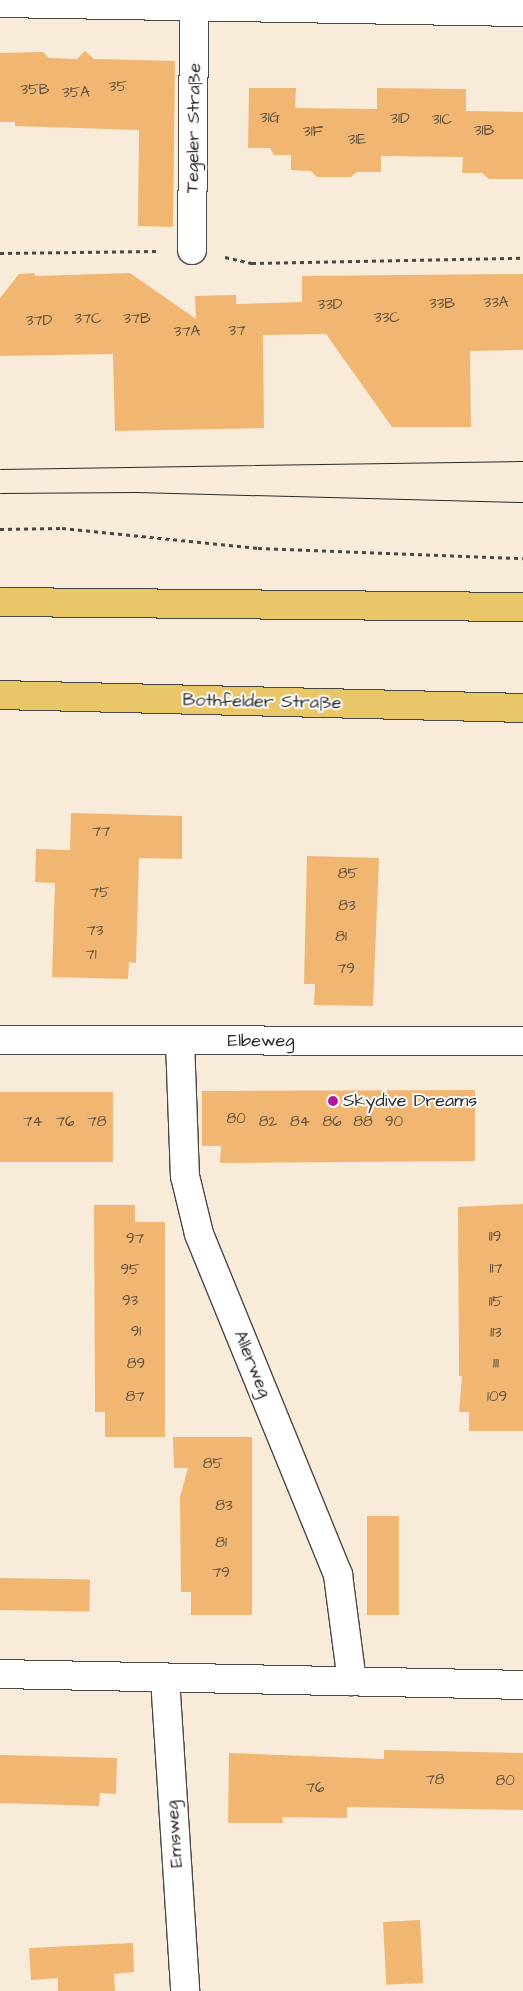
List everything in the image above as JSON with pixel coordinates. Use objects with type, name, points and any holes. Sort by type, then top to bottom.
[{"type":"main road","points":[[0,602],[523,607]]},
{"type":"main road","name":"Bothfelder Straße","points":[[0,695],[523,708]]},
{"type":"street","points":[[0,3],[194,3],[523,12]]},
{"type":"street","name":"Tegeler Straße","points":[[192,250],[194,3]]},
{"type":"street","name":"Elbeweg","points":[[0,1040],[523,1041]]},
{"type":"street","name":"Allerweg","points":[[180,1041],[185,1176],[199,1234],[338,1575],[352,1681]]},
{"type":"street","points":[[0,1674],[523,1685]]},
{"type":"street","name":"Emsweg","points":[[164,1678],[185,1991]]},
{"type":"path","points":[[0,253],[192,250],[252,263],[523,258]]},
{"type":"path","points":[[0,529],[62,528],[258,548],[523,558]]},
{"type":"building","points":[[85,51],[94,59],[175,61],[173,227],[138,226],[139,130],[15,126],[15,122],[0,122],[0,53],[43,52],[49,58],[77,59]]},
{"type":"building","points":[[249,88],[296,88],[295,108],[377,109],[377,88],[466,89],[466,111],[523,112],[523,179],[489,179],[482,173],[462,173],[463,157],[381,156],[381,172],[357,172],[351,177],[317,177],[311,171],[291,170],[291,155],[274,155],[270,148],[248,148]]},
{"type":"building","points":[[34,273],[36,276],[130,273],[196,319],[195,296],[236,295],[236,304],[302,302],[302,276],[523,274],[523,350],[470,351],[471,427],[392,427],[326,334],[263,335],[264,428],[115,431],[113,354],[0,356],[0,298],[19,274]]},
{"type":"building","points":[[71,813],[182,816],[182,859],[139,858],[136,963],[129,962],[128,979],[52,977],[55,883],[35,882],[36,849],[70,850]]},
{"type":"building","points":[[307,856],[379,858],[373,1006],[314,1005],[315,984],[304,984]]},
{"type":"building","points":[[475,1090],[475,1161],[220,1163],[221,1146],[202,1146],[202,1091]]},
{"type":"building","points":[[0,1092],[113,1092],[113,1162],[0,1162]]},
{"type":"building","points":[[523,1204],[523,1431],[469,1431],[469,1412],[459,1412],[462,1376],[459,1376],[458,1207]]},
{"type":"building","points":[[94,1205],[135,1205],[135,1222],[165,1222],[165,1437],[105,1437],[105,1412],[95,1412]]},
{"type":"building","points":[[173,1437],[252,1437],[252,1615],[191,1615],[191,1592],[181,1592],[180,1497],[188,1468],[174,1468]]},
{"type":"building","points":[[367,1516],[399,1516],[399,1615],[367,1615]]},
{"type":"building","points":[[0,1578],[90,1580],[89,1612],[0,1610]]},
{"type":"building","points":[[384,1750],[523,1753],[523,1810],[347,1807],[347,1818],[282,1817],[283,1823],[228,1823],[229,1753],[384,1759]]},
{"type":"building","points":[[0,1755],[117,1758],[116,1794],[100,1793],[99,1806],[0,1803]]},
{"type":"building","points":[[420,1920],[423,1983],[386,1985],[383,1922]]},
{"type":"building","points":[[133,1943],[134,1972],[114,1974],[115,1991],[58,1991],[58,1978],[31,1980],[29,1948]]},
{"type":"tram line","points":[[0,469],[523,461]]},
{"type":"tram line","points":[[0,493],[136,492],[523,502]]},
{"type":"place","name":"Skydive Dreams","points":[[333,1101]]}]
